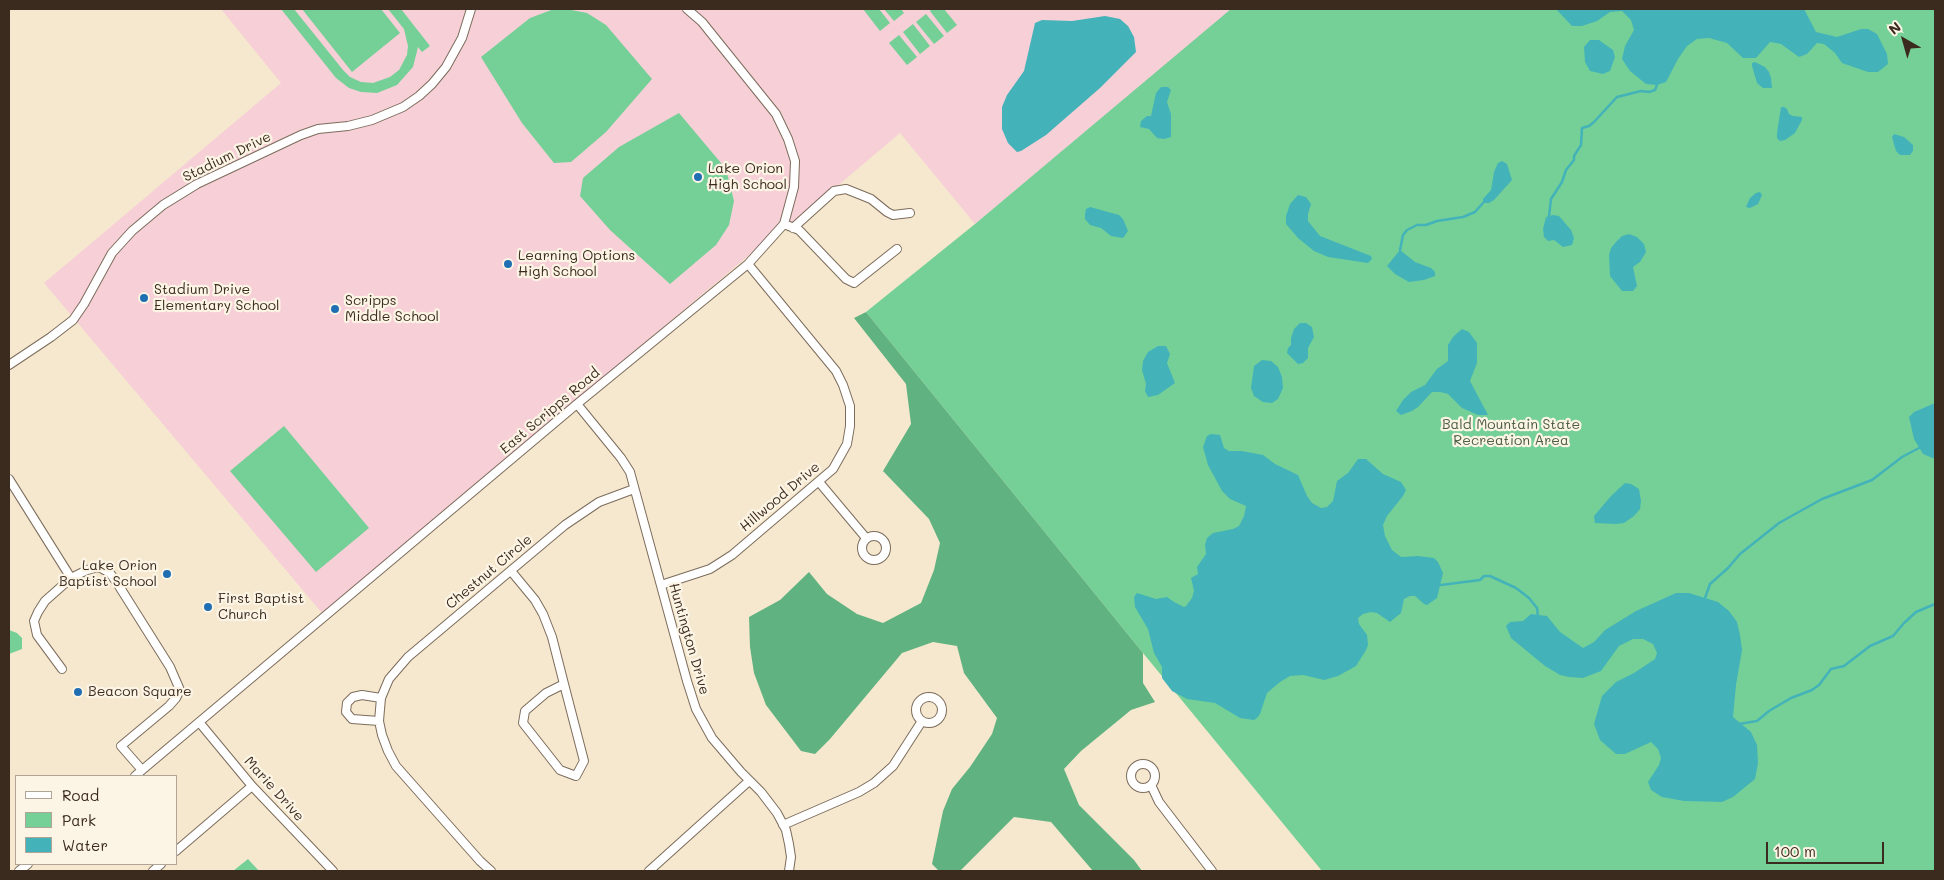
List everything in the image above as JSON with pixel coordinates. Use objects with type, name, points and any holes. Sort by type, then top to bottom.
[{"type":"street","name":"Stadium Drive","points":[[9,365],[52,337],[73,320],[112,253],[132,231],[163,205],[197,184],[301,136],[326,128],[348,126],[372,120],[403,107],[419,96],[446,67],[462,38],[468,24],[471,9]]},
{"type":"street","name":"East Scripps Road","points":[[136,775],[577,404],[748,264],[784,224],[794,187],[795,161],[788,139],[776,114],[702,22],[688,9]]},
{"type":"street","points":[[793,228],[834,191],[846,189],[871,199],[893,215],[910,213]]},
{"type":"street","points":[[784,224],[799,230],[846,279],[854,282],[897,249]]},
{"type":"street","name":"Hillwood Drive","points":[[661,585],[710,569],[732,554],[833,469],[847,444],[850,426],[850,406],[836,371],[748,264]]},
{"type":"street","name":"Huntington Drive","points":[[577,404],[621,458],[630,472],[696,709],[712,738],[777,813],[790,844],[789,871]]},
{"type":"street","points":[[9,479],[71,578]]},
{"type":"street","points":[[819,482],[866,538]]},
{"type":"street","name":"Chestnut Circle","points":[[491,871],[396,766],[388,751],[379,721],[380,698],[389,679],[408,656],[580,513],[604,500],[634,489]]},
{"type":"street","points":[[62,669],[37,635],[34,621],[46,601],[71,578],[87,570],[99,567],[110,573],[177,681],[180,690],[176,698],[122,746],[142,770]]},
{"type":"street","points":[[511,571],[535,600],[552,637],[584,762],[576,776],[560,770],[522,723],[525,711],[546,693],[564,684]]},
{"type":"street","points":[[379,721],[352,719],[346,712],[347,703],[353,697],[362,695],[380,698]]},
{"type":"street","points":[[783,825],[860,792],[874,784],[893,766],[922,721]]},
{"type":"street","name":"Marie Drive","points":[[199,722],[252,786],[333,871]]},
{"type":"street","points":[[650,871],[749,781]]},
{"type":"street","points":[[1151,785],[1159,802],[1212,871]]},
{"type":"street","points":[[178,849],[252,786]]},
{"type":"shaded area","points":[[221,9],[1232,10],[975,224],[900,133],[795,222],[766,241],[322,613],[44,283],[281,83]]},
{"type":"green space","points":[[281,9],[294,9],[343,70],[350,77],[361,82],[373,83],[390,77],[399,70],[407,55],[408,46],[404,29],[388,9],[401,9],[430,46],[422,52],[418,47],[413,67],[397,85],[377,93],[361,92],[349,88],[336,78]]},
{"type":"green space","points":[[302,9],[381,9],[400,33],[352,72]]},
{"type":"green space","points":[[554,9],[587,13],[606,25],[652,79],[606,132],[571,162],[554,163],[522,123],[481,57],[530,18]]},
{"type":"green space","points":[[863,9],[879,9],[890,23],[880,31]]},
{"type":"green space","points":[[884,9],[901,9],[904,13],[894,21]]},
{"type":"green space","points":[[932,9],[944,9],[957,25],[947,33],[930,11]]},
{"type":"green space","name":"Bald Mountain State Recreation Area","points":[[1231,9],[1935,9],[1935,871],[1322,871],[1143,653],[866,312],[975,224]]},
{"type":"green space","points":[[926,14],[944,36],[934,44],[916,22]]},
{"type":"green space","points":[[913,24],[930,46],[920,54],[903,32]]},
{"type":"green space","points":[[899,35],[917,57],[907,65],[889,43]]},
{"type":"green space","points":[[679,113],[721,163],[727,173],[734,201],[729,225],[716,245],[670,284],[610,230],[580,196],[583,178],[619,147]]},
{"type":"green space","points":[[866,312],[1143,653],[1143,683],[1155,702],[1131,710],[1081,751],[1064,769],[1079,805],[1134,860],[1142,871],[1093,871],[1051,822],[1014,817],[960,871],[939,871],[932,864],[943,811],[952,789],[970,767],[992,734],[997,718],[964,673],[957,646],[933,642],[902,653],[830,739],[815,754],[801,751],[766,705],[754,673],[750,647],[749,617],[780,600],[809,572],[827,594],[857,614],[883,623],[921,603],[934,570],[940,543],[929,519],[883,471],[911,424],[906,384],[854,318]]},
{"type":"green space","points":[[284,426],[369,528],[316,572],[230,471]]},
{"type":"green space","points":[[9,630],[17,633],[22,638],[22,649],[9,654]]},
{"type":"green space","points":[[248,859],[259,871],[233,871]]},
{"type":"water","points":[[1556,9],[1804,9],[1816,32],[1837,37],[1861,29],[1868,29],[1877,34],[1887,54],[1888,64],[1878,72],[1868,72],[1842,63],[1835,53],[1824,44],[1817,43],[1807,54],[1799,57],[1781,44],[1770,42],[1756,58],[1743,58],[1727,43],[1709,38],[1697,39],[1687,46],[1666,82],[1657,85],[1646,84],[1630,71],[1622,59],[1625,46],[1634,30],[1631,20],[1622,11],[1610,12],[1597,21],[1582,26],[1572,26]]},
{"type":"water","points":[[1105,16],[1120,19],[1128,26],[1134,37],[1136,52],[1100,88],[1046,135],[1017,152],[1008,143],[1002,129],[1002,107],[1007,95],[1024,71],[1035,23],[1042,20],[1072,21]]},
{"type":"water","points":[[1590,40],[1599,40],[1613,50],[1615,57],[1610,71],[1603,74],[1590,71],[1585,62],[1584,47]]},
{"type":"water","points":[[1755,62],[1765,67],[1769,72],[1772,88],[1763,88],[1757,83],[1752,66],[1752,63]]},
{"type":"water","points":[[1161,87],[1168,87],[1171,90],[1167,102],[1171,114],[1171,137],[1164,139],[1157,138],[1149,129],[1140,127],[1141,121],[1147,116],[1151,116],[1156,93]]},
{"type":"water","points":[[1781,107],[1787,109],[1789,114],[1793,116],[1802,117],[1802,120],[1795,133],[1780,141],[1777,138],[1777,133]]},
{"type":"water","points":[[1894,134],[1904,137],[1913,145],[1913,151],[1910,155],[1900,155],[1896,151],[1892,137]]},
{"type":"water","points":[[1502,161],[1507,164],[1512,180],[1494,200],[1489,203],[1483,203],[1483,199],[1491,190],[1494,172],[1498,163]]},
{"type":"water","points":[[1760,192],[1762,195],[1758,204],[1750,208],[1746,207],[1750,198]]},
{"type":"water","points":[[1298,195],[1306,197],[1311,204],[1308,221],[1320,236],[1371,256],[1372,259],[1368,263],[1328,257],[1314,251],[1298,238],[1286,224],[1286,216],[1290,204]]},
{"type":"water","points":[[1090,207],[1119,215],[1123,219],[1128,231],[1123,238],[1111,236],[1101,228],[1090,225],[1085,219],[1085,214],[1086,209]]},
{"type":"water","points":[[1559,216],[1571,230],[1574,238],[1572,245],[1563,247],[1554,240],[1548,241],[1544,237],[1543,229],[1546,217]]},
{"type":"water","points":[[1629,234],[1637,237],[1644,244],[1646,252],[1640,262],[1633,267],[1637,286],[1633,291],[1622,291],[1610,276],[1609,255],[1611,248],[1616,242],[1622,236]]},
{"type":"water","points":[[1400,250],[1415,262],[1431,268],[1435,272],[1435,276],[1409,282],[1395,274],[1387,266]]},
{"type":"water","points":[[1300,323],[1306,323],[1312,327],[1314,337],[1308,348],[1308,358],[1303,363],[1298,364],[1287,353],[1291,345],[1294,329]]},
{"type":"water","points":[[1462,329],[1469,332],[1477,343],[1477,363],[1470,381],[1488,415],[1478,415],[1462,408],[1448,394],[1432,392],[1418,407],[1401,415],[1396,411],[1403,400],[1411,392],[1425,385],[1437,369],[1448,361],[1448,345],[1453,337]]},
{"type":"water","points":[[1158,346],[1166,346],[1170,354],[1167,363],[1175,383],[1158,395],[1148,397],[1145,391],[1146,384],[1142,370],[1143,361],[1148,352]]},
{"type":"water","points":[[1262,360],[1271,361],[1278,367],[1282,377],[1283,388],[1278,399],[1272,403],[1263,402],[1254,396],[1251,388],[1254,366]]},
{"type":"water","points":[[1935,403],[1935,459],[1923,454],[1914,439],[1909,417],[1914,412]]},
{"type":"water","points":[[1211,434],[1220,435],[1224,448],[1229,451],[1242,451],[1263,455],[1275,464],[1298,475],[1307,496],[1312,503],[1321,508],[1327,507],[1333,501],[1337,481],[1348,473],[1358,459],[1366,459],[1383,474],[1401,482],[1406,490],[1387,516],[1383,525],[1385,536],[1392,550],[1401,557],[1418,556],[1434,558],[1443,573],[1437,598],[1427,605],[1415,596],[1410,596],[1404,599],[1401,613],[1390,622],[1377,613],[1371,612],[1363,614],[1358,618],[1359,624],[1367,635],[1368,645],[1356,666],[1338,676],[1324,680],[1303,675],[1290,676],[1267,693],[1260,714],[1254,720],[1240,718],[1215,703],[1187,699],[1172,691],[1162,678],[1162,667],[1154,653],[1148,629],[1135,607],[1134,597],[1137,593],[1156,599],[1167,597],[1184,607],[1186,606],[1192,598],[1194,591],[1191,578],[1198,574],[1197,567],[1206,554],[1205,545],[1207,538],[1213,533],[1239,526],[1244,516],[1246,506],[1230,499],[1222,491],[1208,465],[1203,447],[1207,436]]},
{"type":"water","points":[[1625,483],[1639,489],[1640,509],[1624,523],[1595,523],[1594,516]]},
{"type":"water","points":[[1676,593],[1689,593],[1718,602],[1729,611],[1737,622],[1740,635],[1742,650],[1733,717],[1751,732],[1757,745],[1758,763],[1755,779],[1733,797],[1722,802],[1684,801],[1662,797],[1651,790],[1648,782],[1659,765],[1661,758],[1658,749],[1651,742],[1625,754],[1616,754],[1600,740],[1594,724],[1602,696],[1616,682],[1655,659],[1657,653],[1653,644],[1643,639],[1633,639],[1619,646],[1601,671],[1583,678],[1569,677],[1560,675],[1545,666],[1511,638],[1506,626],[1510,622],[1523,621],[1531,614],[1547,616],[1560,632],[1583,648],[1594,642],[1605,630],[1636,611]]},
{"type":"waterway","points":[[1549,216],[1551,199],[1581,145],[1582,128],[1594,122],[1617,97],[1641,91],[1649,92],[1655,90],[1657,85]]},
{"type":"waterway","points":[[1400,250],[1403,235],[1407,230],[1417,225],[1426,225],[1437,221],[1463,217],[1475,212],[1483,203]]},
{"type":"waterway","points":[[1705,598],[1710,584],[1740,554],[1779,523],[1822,499],[1872,480],[1902,457],[1919,448]]},
{"type":"waterway","points":[[1441,585],[1480,580],[1484,576],[1490,576],[1516,588],[1529,598],[1537,608],[1538,617]]},
{"type":"waterway","points":[[1739,724],[1757,721],[1769,711],[1791,698],[1812,690],[1819,685],[1831,669],[1844,666],[1870,646],[1893,636],[1916,612],[1935,604]]},
{"type":"place","name":"Lake Orion High School","points":[[698,177]]},
{"type":"place","name":"Learning Options High School","points":[[508,264]]},
{"type":"place","name":"Stadium Drive Elementary School","points":[[144,298]]},
{"type":"place","name":"Scripps Middle School","points":[[335,309]]},
{"type":"place","name":"Lake Orion Baptist School","points":[[167,574]]},
{"type":"place","name":"First Baptist Church","points":[[208,607]]},
{"type":"place","name":"Beacon Square","points":[[78,692]]}]
